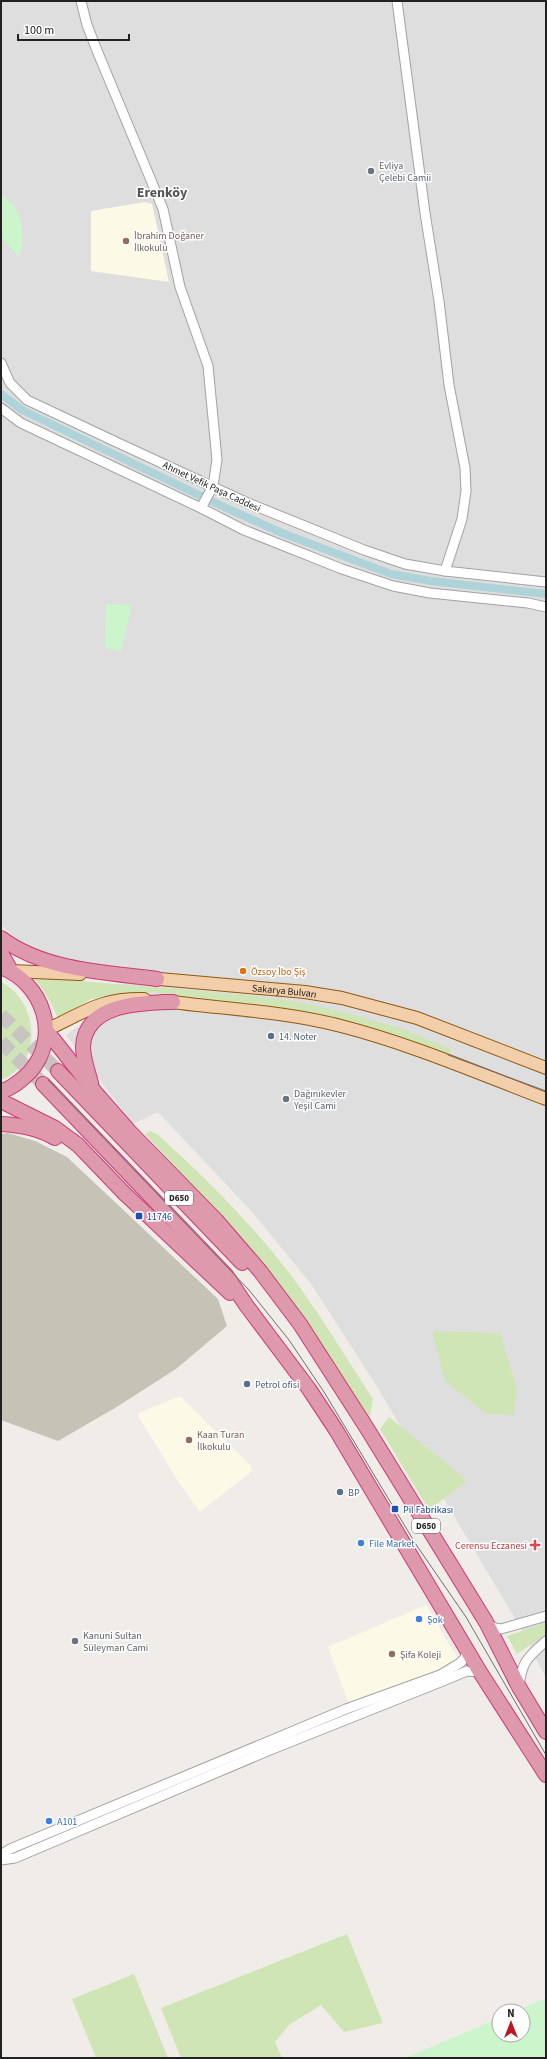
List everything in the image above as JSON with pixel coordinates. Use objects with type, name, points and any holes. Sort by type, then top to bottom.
[{"type":"highway","points":[[1,938],[19,950],[52,963],[157,978]]},
{"type":"highway","points":[[1,953],[6,969],[23,979],[37,996],[45,1016],[46,1030],[43,1049],[34,1067],[21,1081],[1,1091]]},
{"type":"highway","points":[[95,1092],[84,1060],[83,1046],[89,1027],[104,1013],[127,1005],[173,1002]]},
{"type":"highway","points":[[46,1030],[95,1092],[130,1132],[216,1220],[260,1271],[300,1324]]},
{"type":"highway","name":"D650","points":[[58,1071],[300,1324],[368,1430],[486,1622],[519,1687],[546,1732]]},
{"type":"highway","name":"D650","points":[[43,1084],[226,1275],[246,1305],[309,1389],[336,1430],[466,1650],[546,1775]]},
{"type":"highway","points":[[1,1101],[55,1128],[78,1145],[124,1193],[232,1295],[246,1305]]},
{"type":"highway","points":[[1,1124],[23,1125],[46,1132],[99,1167]]},
{"type":"main road","name":"Sakarya Bulvarı","points":[[6,969],[157,978],[304,992],[342,998],[417,1018],[546,1068]]},
{"type":"main road","points":[[46,1030],[94,1006],[125,998],[268,1012],[340,1026],[385,1039],[546,1099]]},
{"type":"street","points":[[81,1],[87,25],[98,53],[163,208],[180,287],[208,366],[217,460],[212,487],[202,506]]},
{"type":"street","points":[[397,1],[425,213],[439,301],[449,385],[465,468],[466,491],[462,519],[445,571]]},
{"type":"street","name":"Ahmet Vefik Paşa Caddesi","points":[[1,363],[10,383],[27,400],[212,487],[364,550],[405,564],[445,571],[546,582]]},
{"type":"street","points":[[1,408],[21,423],[202,506],[244,530],[342,569],[393,586],[430,593],[528,603],[546,607]]},
{"type":"street","points":[[486,1622],[495,1628],[501,1629],[546,1616]]},
{"type":"street","points":[[519,1687],[523,1665],[527,1658],[546,1641]]},
{"type":"street","points":[[1,1860],[15,1858],[442,1678],[465,1658],[466,1650]]},
{"type":"street","points":[[1,1855],[10,1849],[346,1709],[467,1671],[480,1672]]},
{"type":"street","points":[[267,1741],[270,1750]]},
{"type":"shaded area","points":[[1,1],[546,1],[546,1678],[516,1620],[376,1385],[311,1284],[253,1213],[158,1112],[133,1124],[66,1035],[92,1016],[118,1005],[127,969],[80,963],[49,955],[14,937],[1,925]]},
{"type":"shaded area","name":"İbrahim Doğaner İlkokulu","points":[[145,202],[152,204],[169,282],[91,271],[91,211]]},
{"type":"shaded area","points":[[8,1133],[35,1141],[67,1157],[218,1299],[227,1326],[176,1369],[115,1408],[58,1441],[1,1420],[1,1134]]},
{"type":"shaded area","name":"Kaan Turan İlkokulu","points":[[180,1396],[251,1466],[252,1471],[200,1512],[178,1481],[137,1414]]},
{"type":"shaded area","name":"Şifa Koleji","points":[[426,1605],[459,1661],[415,1682],[396,1685],[349,1704],[328,1647]]},
{"type":"green space","points":[[1,194],[7,198],[15,208],[22,227],[22,245],[18,256],[1,237]]},
{"type":"green space","points":[[106,604],[132,605],[121,651],[105,648]]},
{"type":"green space","points":[[33,977],[247,995],[299,1002],[348,1013],[400,1028],[451,1049],[448,1058],[316,1014],[151,992],[116,994],[91,999],[58,1019],[47,997]]},
{"type":"green space","points":[[1,982],[14,991],[23,1003],[29,1017],[31,1032],[30,1047],[24,1061],[15,1072],[1,1080]]},
{"type":"green space","points":[[150,1131],[158,1135],[212,1185],[246,1221],[293,1278],[373,1399],[369,1421],[325,1349],[295,1308],[210,1205],[145,1134]]},
{"type":"green space","points":[[434,1331],[500,1333],[517,1389],[514,1415],[486,1414],[445,1381],[433,1336]]},
{"type":"green space","points":[[389,1417],[457,1472],[466,1482],[429,1510],[380,1429]]},
{"type":"green space","points":[[546,1623],[546,1634],[517,1654],[507,1636]]},
{"type":"green space","points":[[347,1934],[383,2023],[344,2032],[321,2005],[289,2025],[275,2042],[282,2058],[181,2058],[161,2008]]},
{"type":"green space","points":[[134,1974],[168,2058],[96,2058],[72,1999]]},
{"type":"green space","points":[[546,1998],[546,2058],[405,2058],[491,2021],[491,2043],[531,2043],[531,2004]]},
{"type":"waterway","points":[[1,394],[22,410],[224,507],[282,533],[391,574],[431,581],[546,594]]},
{"type":"tunnel","points":[[1,1015],[58,1071]]},
{"type":"tunnel","points":[[1,1042],[43,1084]]},
{"type":"tram line","points":[[448,1055],[546,1091]]},
{"type":"tram line","points":[[48,1080],[249,1290],[289,1340],[324,1392],[417,1546],[466,1617],[546,1755]]},
{"type":"place","name":"Evliya Çelebi Camii","points":[[371,171]]},
{"type":"place","name":"İbrahim Doğaner İlkokulu","points":[[126,241]]},
{"type":"place","name":"Özsoy İbo Şiş","points":[[243,971]]},
{"type":"place","name":"14. Noter","points":[[271,1036]]},
{"type":"place","name":"Dağınıkevler Yeşil Cami","points":[[286,1099]]},
{"type":"place","name":"11746","points":[[139,1216]]},
{"type":"place","name":"Petrol ofisi","points":[[247,1384]]},
{"type":"place","name":"Kaan Turan İlkokulu","points":[[189,1440]]},
{"type":"place","name":"BP","points":[[340,1492]]},
{"type":"place","name":"Pil Fabrikası","points":[[395,1509]]},
{"type":"place","name":"File Market","points":[[361,1543]]},
{"type":"place","name":"Cerensu Eczanesi","points":[[535,1545]]},
{"type":"place","name":"Şok","points":[[419,1619]]},
{"type":"place","name":"Kanuni Sultan Süleyman Cami","points":[[75,1641]]},
{"type":"place","name":"Şifa Koleji","points":[[392,1654]]},
{"type":"place","name":"A101","points":[[49,1821]]},
{"type":"district","name":"Erenköy","points":[[162,192]]}]
